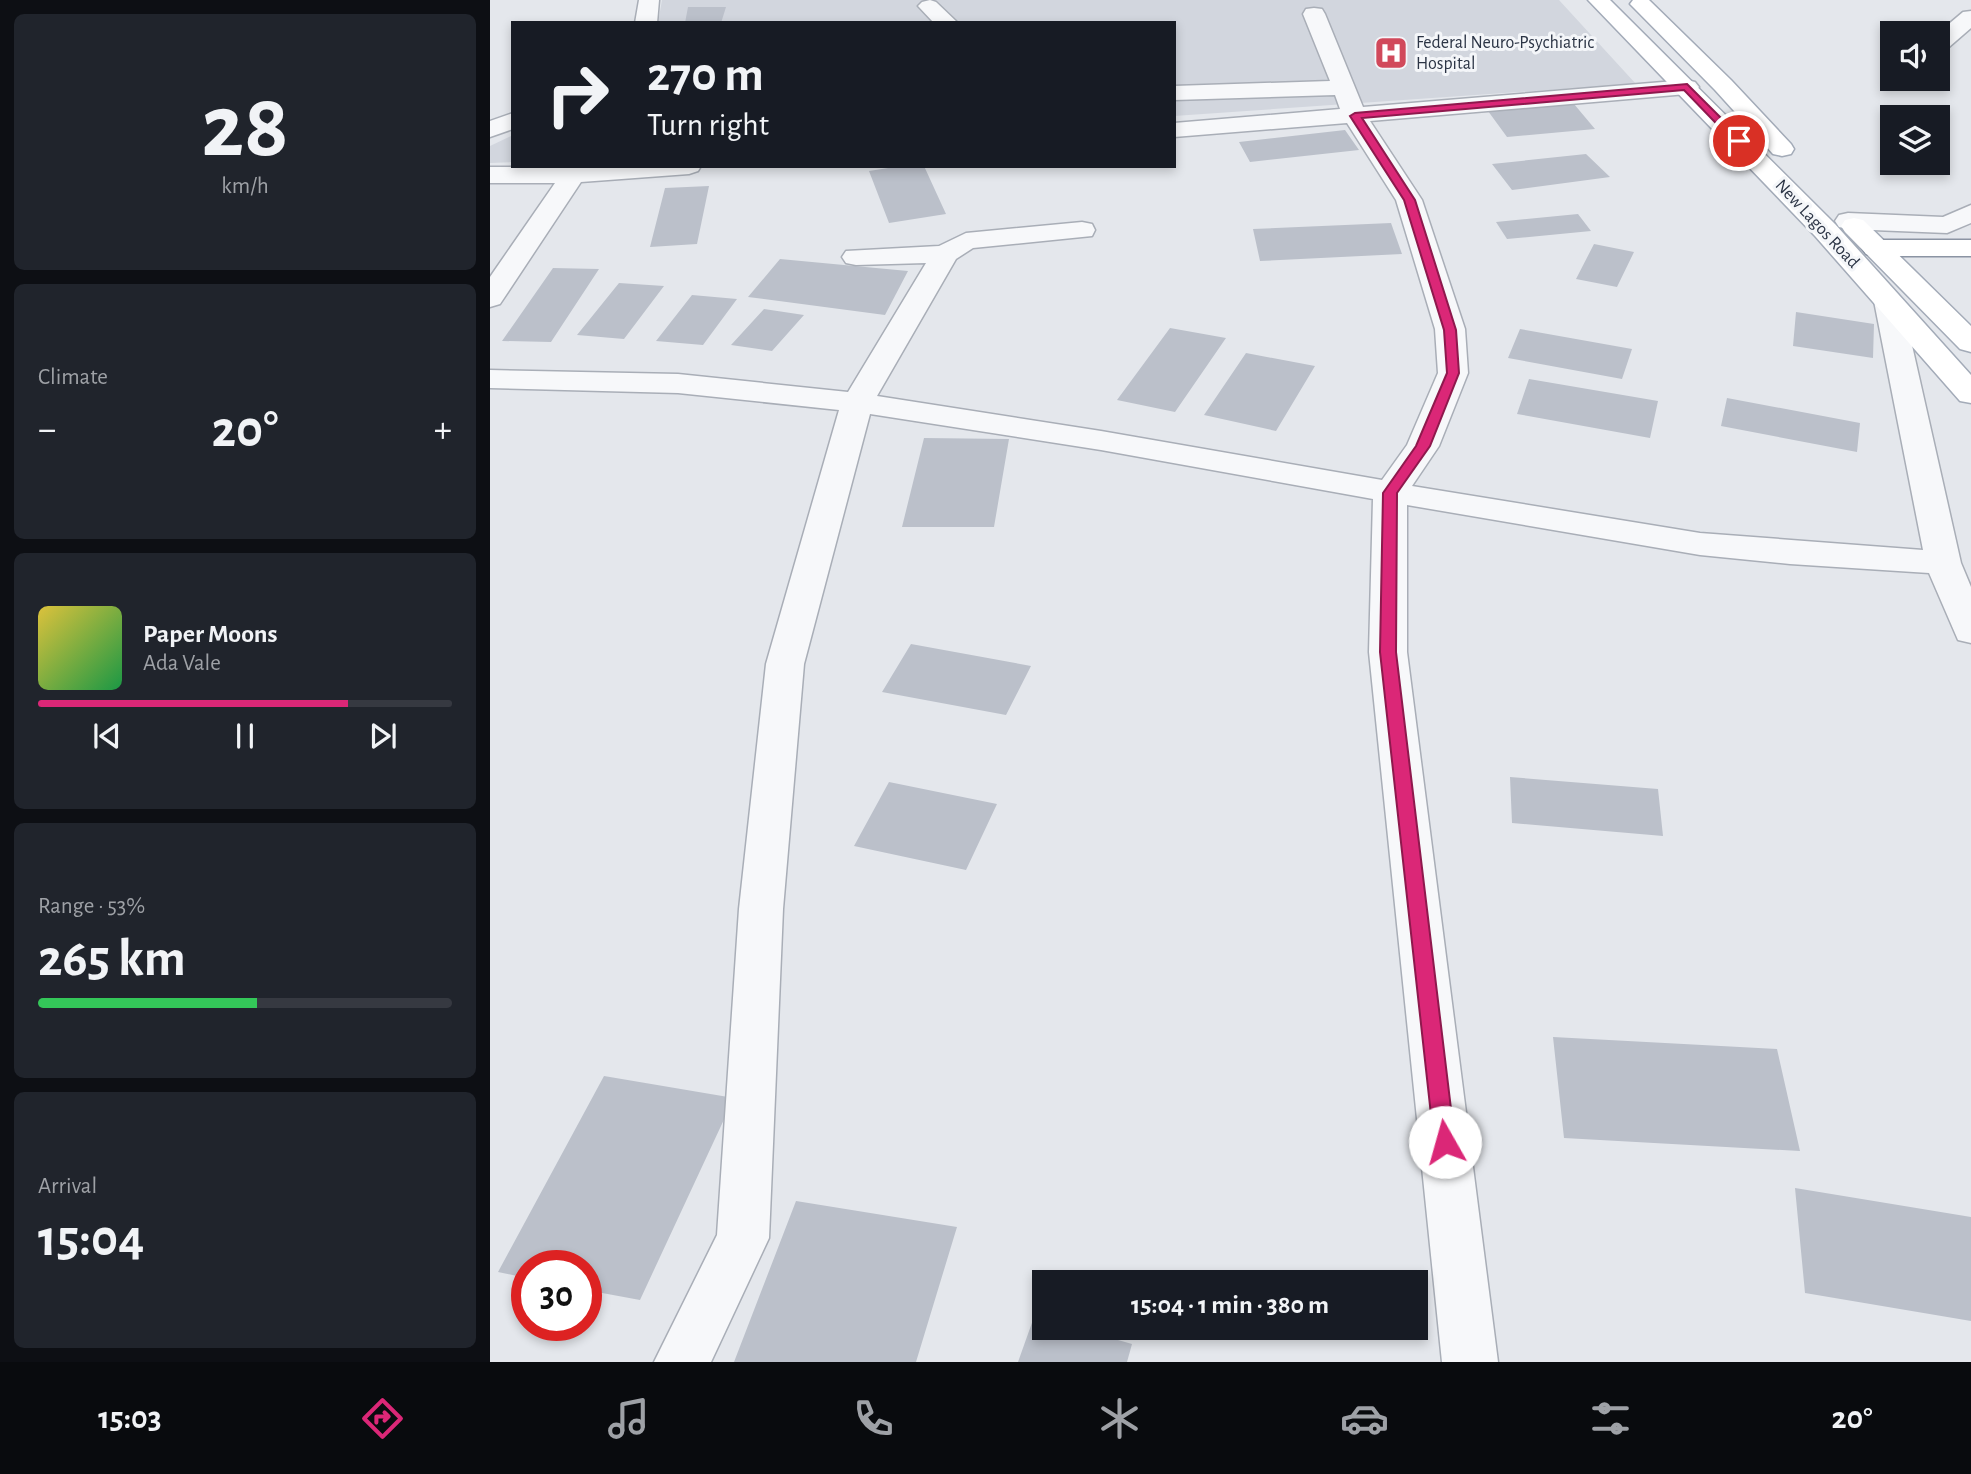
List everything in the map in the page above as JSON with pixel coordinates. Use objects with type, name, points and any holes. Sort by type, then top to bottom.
[{"type":"main road","name":"New Lagos Road","points":[[1598,0],[1687,87],[1825,230],[1971,394]]},
{"type":"main road","name":"New Lagos Road","points":[[1637,0],[1723,85],[1795,163]]},
{"type":"main road","name":"New Lagos Road","points":[[1840,211],[1971,344]]},
{"type":"main road","points":[[1875,248],[1971,248]]},
{"type":"street","points":[[646,21],[649,0]]},
{"type":"street","points":[[929,6],[945,21]]},
{"type":"street","points":[[1314,14],[1350,102],[1409,200],[1450,330],[1453,373],[1423,446],[1390,493],[1388,652],[1470,1362]]},
{"type":"street","points":[[1950,34],[1971,17]]},
{"type":"street","points":[[1176,93],[1350,102],[1687,87]]},
{"type":"street","points":[[1176,130],[1350,102]]},
{"type":"street","points":[[490,130],[511,121]]},
{"type":"street","points":[[490,175],[573,175],[663,168]]},
{"type":"street","points":[[490,298],[573,175]]},
{"type":"street","points":[[1840,211],[1947,225],[1971,213]]},
{"type":"street","points":[[682,1362],[743,1238],[761,909],[785,664],[858,403],[945,254],[966,241],[1082,230]]},
{"type":"street","points":[[856,257],[945,254]]},
{"type":"street","points":[[1888,301],[1943,563],[1971,631]]},
{"type":"street","points":[[490,379],[737,388],[858,403],[1008,424],[1390,493],[1705,544],[1943,563]]},
{"type":"shaded area","name":"Federal Neuro-Psychiatric Hospital","points":[[662,0],[1559,0],[1636,84],[1176,116],[1176,21],[658,21]]},
{"type":"shaded area","points":[[511,136],[511,162],[490,163],[490,146]]},
{"type":"building","points":[[688,7],[726,7],[722,21],[685,21]]},
{"type":"building","points":[[1574,104],[1595,129],[1507,137],[1488,111]]},
{"type":"building","points":[[1345,130],[1359,150],[1250,162],[1239,142]]},
{"type":"building","points":[[1586,154],[1610,177],[1512,190],[1492,164]]},
{"type":"building","points":[[925,168],[946,214],[889,223],[869,171]]},
{"type":"building","points":[[709,186],[697,244],[650,247],[665,188]]},
{"type":"building","points":[[1578,214],[1591,231],[1507,239],[1496,222]]},
{"type":"building","points":[[1391,223],[1402,254],[1260,261],[1253,229]]},
{"type":"building","points":[[1594,244],[1634,252],[1617,287],[1576,279]]},
{"type":"building","points":[[780,259],[908,271],[885,315],[748,297]]},
{"type":"building","points":[[553,268],[599,269],[551,342],[502,341]]},
{"type":"building","points":[[619,283],[664,286],[624,339],[577,335]]},
{"type":"building","points":[[692,295],[737,299],[703,345],[656,341]]},
{"type":"building","points":[[764,309],[804,315],[772,351],[731,345]]},
{"type":"building","points":[[1796,312],[1874,324],[1873,358],[1793,346]]},
{"type":"building","points":[[1170,328],[1226,338],[1175,412],[1117,400]]},
{"type":"building","points":[[1520,329],[1632,349],[1622,379],[1508,358]]},
{"type":"building","points":[[1246,353],[1315,366],[1276,431],[1204,415]]},
{"type":"building","points":[[1529,379],[1658,401],[1650,438],[1517,414]]},
{"type":"building","points":[[1727,398],[1860,423],[1857,452],[1721,426]]},
{"type":"building","points":[[924,438],[1009,439],[994,527],[902,527]]},
{"type":"building","points":[[911,644],[1031,666],[1006,715],[882,692]]},
{"type":"building","points":[[1510,777],[1658,789],[1663,836],[1512,823]]},
{"type":"building","points":[[889,782],[997,804],[966,870],[854,846]]},
{"type":"building","points":[[1553,1037],[1777,1049],[1800,1151],[1564,1138]]},
{"type":"building","points":[[604,1076],[734,1098],[640,1300],[602,1293],[602,1250],[511,1250],[511,1275],[498,1272]]},
{"type":"building","points":[[1795,1188],[1971,1217],[1971,1321],[1805,1293]]},
{"type":"building","points":[[796,1201],[957,1227],[916,1362],[734,1362]]},
{"type":"building","points":[[1032,1323],[1032,1340],[1118,1340],[1132,1344],[1127,1362],[1018,1362]]},
{"type":"place","name":"Federal Neuro-Psychiatric Hospital","points":[[1391,53]]},
{"type":"route","points":[[1445,1142],[1388,652],[1390,493],[1423,446],[1453,373],[1450,330],[1409,200],[1355,116],[1687,87],[1739,141]]}]
